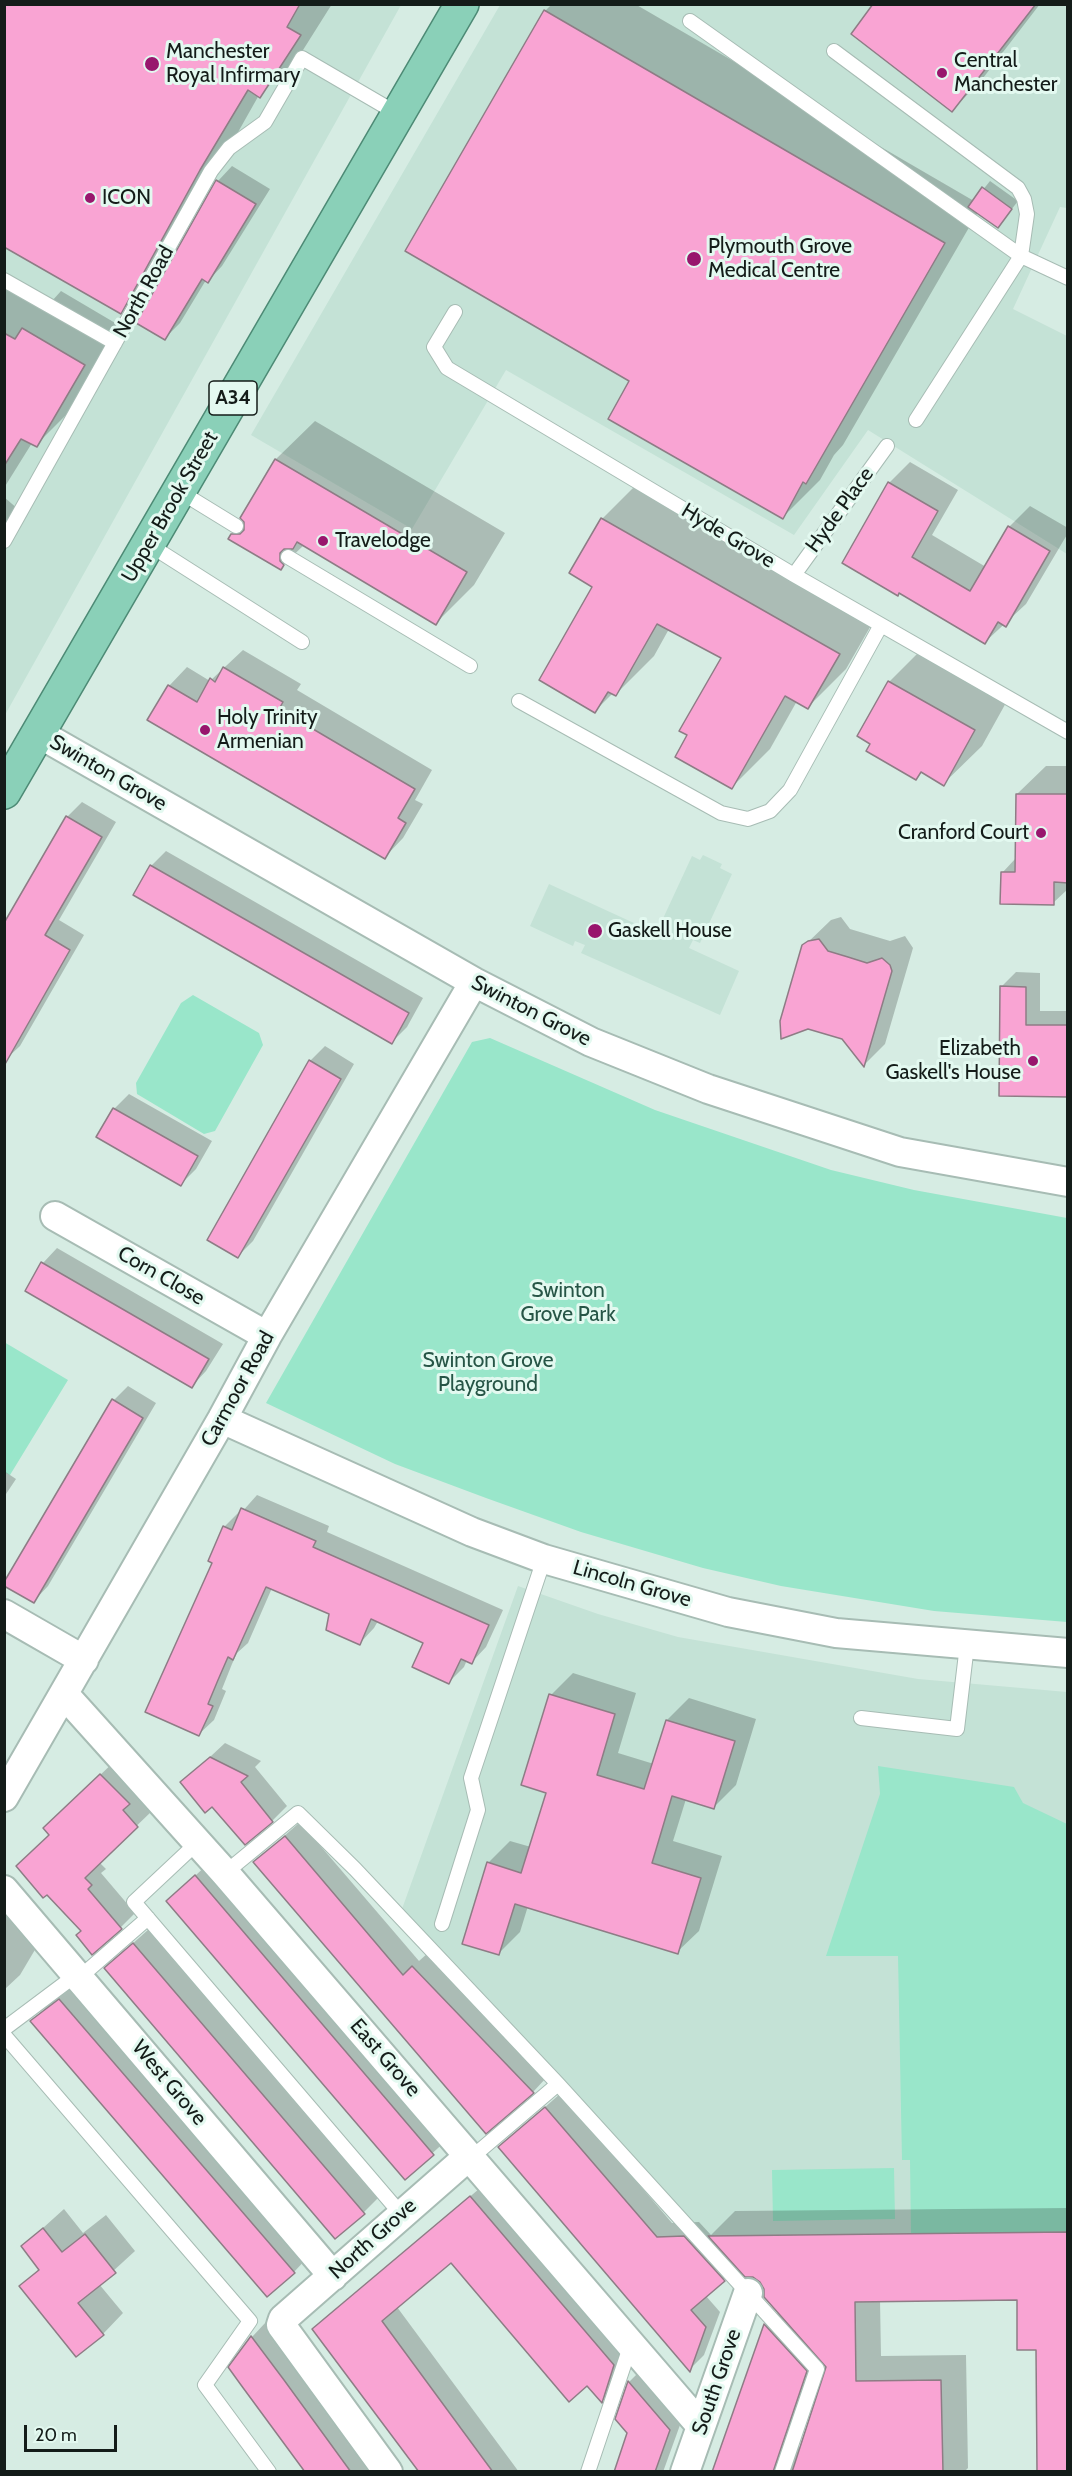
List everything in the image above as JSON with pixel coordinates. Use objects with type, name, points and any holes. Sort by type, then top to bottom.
[{"type":"highway","name":"Upper Brook Street","points":[[4,792],[462,4]]},
{"type":"street","name":"Swinton Grove","points":[[38,733],[474,982],[591,1042],[708,1089],[900,1152],[1068,1182]]},
{"type":"street","name":"Carmoor Road","points":[[4,1797],[222,1419],[267,1336],[474,982]]},
{"type":"street","name":"Corn Close","points":[[56,1216],[267,1336]]},
{"type":"street","name":"Lincoln Grove","points":[[222,1419],[472,1532],[544,1559],[728,1612],[775,1623],[836,1633],[1068,1653]]},
{"type":"street","points":[[4,1614],[84,1660]]},
{"type":"street","name":"East Grove","points":[[64,1694],[225,1873],[701,2426]]},
{"type":"street","name":"West Grove","points":[[4,1890],[333,2276]]},
{"type":"street","name":"North Grove","points":[[266,2323],[283,2319],[401,2214],[470,2157]]},
{"type":"street","name":"South Grove","points":[[685,2472],[748,2293]]},
{"type":"street","points":[[266,2323],[388,2472]]},
{"type":"lane","points":[[690,21],[1021,256],[1068,278]]},
{"type":"lane","points":[[834,51],[1018,188],[1024,199],[1027,214],[1021,256],[916,420]]},
{"type":"lane","name":"North Road","points":[[4,541],[211,171],[228,148],[265,122],[302,58],[398,114]]},
{"type":"lane","points":[[4,280],[115,343]]},
{"type":"lane","name":"Hyde Grove","points":[[455,312],[434,347],[447,368],[881,626],[1068,732]]},
{"type":"lane","name":"Hyde Place","points":[[794,575],[887,446]]},
{"type":"lane","points":[[179,491],[236,526]]},
{"type":"lane","points":[[148,544],[302,642]]},
{"type":"lane","points":[[288,557],[470,666]]},
{"type":"lane","points":[[519,701],[722,813],[748,819],[770,811],[790,790],[881,626]]},
{"type":"lane","points":[[442,1924],[478,1810],[471,1778],[544,1559]]},
{"type":"lane","points":[[861,1718],[957,1729],[967,1645]]},
{"type":"lane","points":[[225,1873],[298,1812],[356,1869],[558,2084],[817,2369],[782,2472]]},
{"type":"lane","points":[[198,1842],[134,1902],[401,2214]]},
{"type":"lane","points":[[4,2030],[78,1976],[147,1918]]},
{"type":"lane","points":[[4,2035],[266,2323],[205,2385],[269,2472]]},
{"type":"lane","points":[[470,2157],[558,2084]]},
{"type":"lane","points":[[588,2472],[631,2344]]},
{"type":"shaded area","points":[[5,5],[401,5],[5,715]]},
{"type":"shaded area","name":"Plymouth Grove Medical Centre","points":[[500,5],[1067,5],[1067,208],[1060,207],[1013,309],[1067,336],[1067,554],[868,430],[794,535],[506,370],[412,529],[251,435]]},
{"type":"shaded area","name":"Gaskell House","points":[[703,855],[722,864],[720,868],[732,874],[700,943],[693,940],[689,948],[739,971],[720,1015],[581,953],[585,945],[575,941],[573,946],[530,926],[549,884],[660,935],[664,926],[660,925],[692,856],[700,860]]},
{"type":"shaded area","points":[[518,1586],[598,1614],[678,1637],[918,1679],[1067,1692],[1067,2232],[706,2236],[402,1909]]},
{"type":"green space","points":[[193,995],[259,1033],[263,1045],[215,1131],[204,1134],[137,1094],[136,1083],[181,1003]]},
{"type":"green space","name":"Swinton Grove Park","points":[[490,1038],[655,1110],[831,1170],[914,1190],[1067,1218],[1067,1622],[934,1611],[781,1586],[703,1568],[581,1532],[395,1464],[266,1403],[472,1042]]},
{"type":"green space","points":[[4,1342],[68,1380],[10,1475],[4,1472]]},
{"type":"green space","points":[[878,1766],[1014,1787],[1023,1803],[1067,1824],[1067,2232],[911,2234],[910,2160],[902,2160],[898,1956],[826,1956],[880,1794]]},
{"type":"green space","points":[[894,2168],[895,2219],[773,2221],[772,2170]]},
{"type":"building","points":[[4,4],[300,4],[287,27],[301,35],[260,98],[248,90],[200,170],[121,314],[4,247]]},
{"type":"building","name":"Central Manchester","points":[[873,4],[1036,4],[952,112],[851,34]]},
{"type":"building","points":[[544,10],[945,243],[806,484],[803,482],[783,519],[608,419],[629,381],[405,251]]},
{"type":"building","points":[[216,180],[256,204],[208,283],[202,279],[165,340],[136,323]]},
{"type":"building","points":[[982,187],[1012,209],[998,228],[968,207]]},
{"type":"building","points":[[22,328],[85,365],[37,447],[21,439],[4,466],[4,333],[15,339]]},
{"type":"building","name":"Travelodge","points":[[275,459],[467,572],[436,625],[297,542],[293,549],[284,549],[280,553],[280,561],[284,565],[281,570],[228,539],[231,534],[240,534],[244,530],[244,522],[240,518]]},
{"type":"building","points":[[888,482],[938,511],[912,557],[970,591],[1008,526],[1050,551],[1006,627],[998,622],[985,644],[899,593],[898,596],[842,563]]},
{"type":"building","points":[[601,518],[840,654],[808,709],[785,696],[732,789],[675,757],[687,735],[679,731],[721,658],[657,624],[616,696],[608,692],[595,713],[539,680],[592,587],[569,573]]},
{"type":"building","points":[[223,667],[283,702],[279,709],[415,789],[398,818],[406,823],[385,859],[147,720],[168,685],[197,702],[210,678],[215,682]]},
{"type":"building","points":[[888,681],[975,730],[944,786],[921,772],[916,780],[866,751],[870,744],[857,736]]},
{"type":"building","name":"Cranford Court","points":[[1016,794],[1068,794],[1068,883],[1054,882],[1054,905],[1000,904],[1001,872],[1015,872]]},
{"type":"building","points":[[66,816],[102,837],[45,935],[70,950],[4,1066],[4,923]]},
{"type":"building","points":[[150,865],[409,1013],[392,1044],[133,895]]},
{"type":"building","points":[[819,939],[828,951],[867,963],[882,958],[890,965],[892,971],[864,1067],[842,1039],[808,1029],[781,1039],[780,1021],[802,945]]},
{"type":"building","name":"Elizabeth Gaskell's House","points":[[1000,986],[1026,987],[1026,1025],[1068,1025],[1068,1097],[999,1096]]},
{"type":"building","points":[[309,1060],[341,1079],[238,1258],[207,1240]]},
{"type":"building","points":[[113,1108],[198,1156],[181,1186],[96,1137]]},
{"type":"building","points":[[41,1262],[209,1359],[192,1388],[25,1291]]},
{"type":"building","points":[[112,1399],[143,1418],[34,1603],[4,1586],[4,1582]]},
{"type":"building","points":[[241,1508],[316,1541],[313,1547],[489,1625],[472,1664],[461,1659],[449,1684],[412,1667],[423,1643],[371,1619],[360,1645],[326,1630],[329,1614],[266,1587],[233,1660],[228,1657],[208,1704],[213,1706],[199,1736],[145,1712],[212,1563],[208,1561],[223,1526],[232,1530]]},
{"type":"building","points":[[549,1694],[615,1714],[597,1775],[644,1789],[666,1720],[735,1741],[714,1809],[672,1796],[652,1863],[701,1878],[678,1954],[515,1904],[499,1955],[462,1944],[487,1862],[521,1873],[546,1793],[521,1785]]},
{"type":"building","points":[[210,1757],[248,1776],[241,1782],[273,1822],[245,1845],[212,1807],[205,1813],[180,1782]]},
{"type":"building","points":[[100,1774],[130,1804],[123,1810],[138,1827],[85,1878],[92,1885],[88,1889],[122,1929],[92,1955],[76,1935],[81,1931],[47,1895],[43,1898],[16,1866],[49,1835],[43,1828]]},
{"type":"building","points":[[285,1836],[403,1975],[412,1966],[534,2093],[486,2134],[253,1862]]},
{"type":"building","points":[[195,1875],[434,2155],[405,2180],[166,1901]]},
{"type":"building","points":[[133,1943],[365,2214],[335,2239],[104,1968]]},
{"type":"building","points":[[59,1999],[295,2273],[267,2297],[30,2021]]},
{"type":"building","points":[[545,2107],[657,2237],[684,2236],[725,2281],[691,2310],[706,2327],[690,2372],[498,2147]]},
{"type":"building","points":[[470,2196],[614,2365],[602,2403],[587,2386],[569,2402],[451,2263],[382,2321],[493,2472],[419,2472],[312,2329]]},
{"type":"building","points":[[43,2228],[62,2252],[85,2234],[116,2273],[78,2303],[104,2335],[76,2357],[19,2286],[39,2270],[21,2246]]},
{"type":"building","points":[[1068,2232],[1068,2472],[1037,2472],[1036,2350],[1017,2350],[1017,2300],[855,2302],[856,2381],[941,2380],[943,2472],[792,2472],[826,2367],[764,2297],[764,2289],[760,2282],[753,2277],[745,2277],[708,2236]]},
{"type":"building","points":[[764,2324],[807,2371],[773,2472],[712,2472]]},
{"type":"building","points":[[251,2336],[351,2472],[305,2472],[241,2385],[228,2367]]},
{"type":"building","points":[[628,2381],[670,2430],[655,2472],[614,2472],[627,2433],[615,2419]]},
{"type":"place","name":"Manchester Royal Infirmary","points":[[152,64]]},
{"type":"place","name":"Central Manchester","points":[[942,73]]},
{"type":"place","name":"ICON","points":[[90,198]]},
{"type":"place","name":"Plymouth Grove Medical Centre","points":[[694,259]]},
{"type":"place","name":"Travelodge","points":[[323,541]]},
{"type":"place","name":"Holy Trinity Armenian","points":[[205,730]]},
{"type":"place","name":"Cranford Court","points":[[1041,833]]},
{"type":"place","name":"Gaskell House","points":[[595,931]]},
{"type":"place","name":"Elizabeth Gaskell's House","points":[[1033,1061]]},
{"type":"park label","name":"Swinton Grove Playground","points":[[488,1373]]}]
